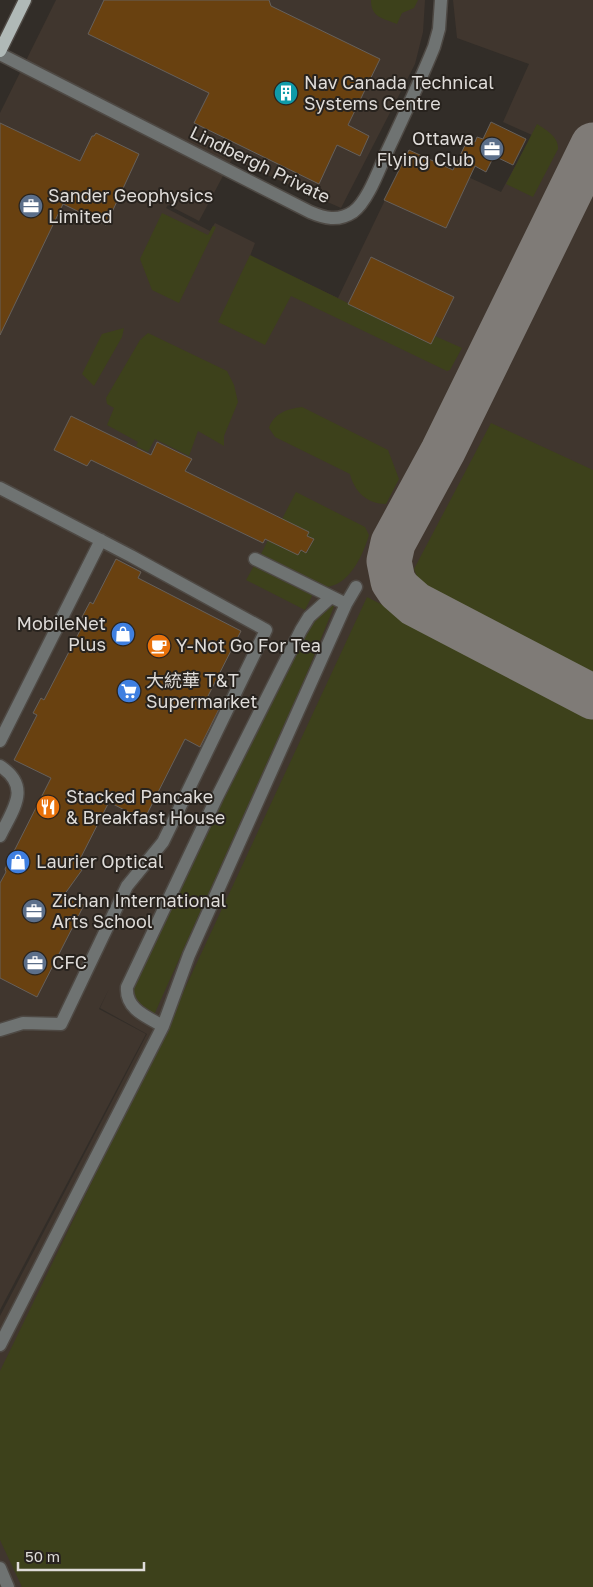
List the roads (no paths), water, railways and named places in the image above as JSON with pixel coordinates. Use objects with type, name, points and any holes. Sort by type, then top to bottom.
[{"type":"main road","points":[[0,52],[25,0]]},
{"type":"street","name":"Lindbergh Private","points":[[0,52],[310,212],[326,218],[336,218],[349,214],[361,204],[375,177],[434,47],[439,29],[441,0]]},
{"type":"street","points":[[0,488],[101,540],[266,630],[163,842],[126,886],[61,1024],[23,1023],[0,1030]]},
{"type":"street","points":[[0,741],[101,540]]},
{"type":"street","points":[[255,559],[346,604]]},
{"type":"street","points":[[0,1345],[163,1026],[189,955],[346,604],[356,587]]},
{"type":"street","points":[[163,1026],[134,1009],[128,999],[127,988],[217,798],[301,630],[309,617],[331,597]]},
{"type":"street","points":[[0,766],[15,779],[18,795],[0,836]]},
{"type":"street","points":[[0,1568],[8,1587]]},
{"type":"place","name":"Nav Canada Technical Systems Centre","points":[[286,93]]},
{"type":"place","name":"Ottawa Flying Club","points":[[492,149]]},
{"type":"place","name":"Sander Geophysics Limited","points":[[31,206]]},
{"type":"place","name":"MobileNet Plus","points":[[123,634]]},
{"type":"place","name":"Y-Not Go For Tea","points":[[159,646]]},
{"type":"place","name":"大統華 T&T Supermarket","points":[[129,691]]},
{"type":"place","name":"Stacked Pancake & Breakfast House","points":[[48,807]]},
{"type":"place","name":"Laurier Optical","points":[[18,862]]},
{"type":"place","name":"Zichan International Arts School","points":[[34,911]]},
{"type":"place","name":"CFC","points":[[35,963]]}]
